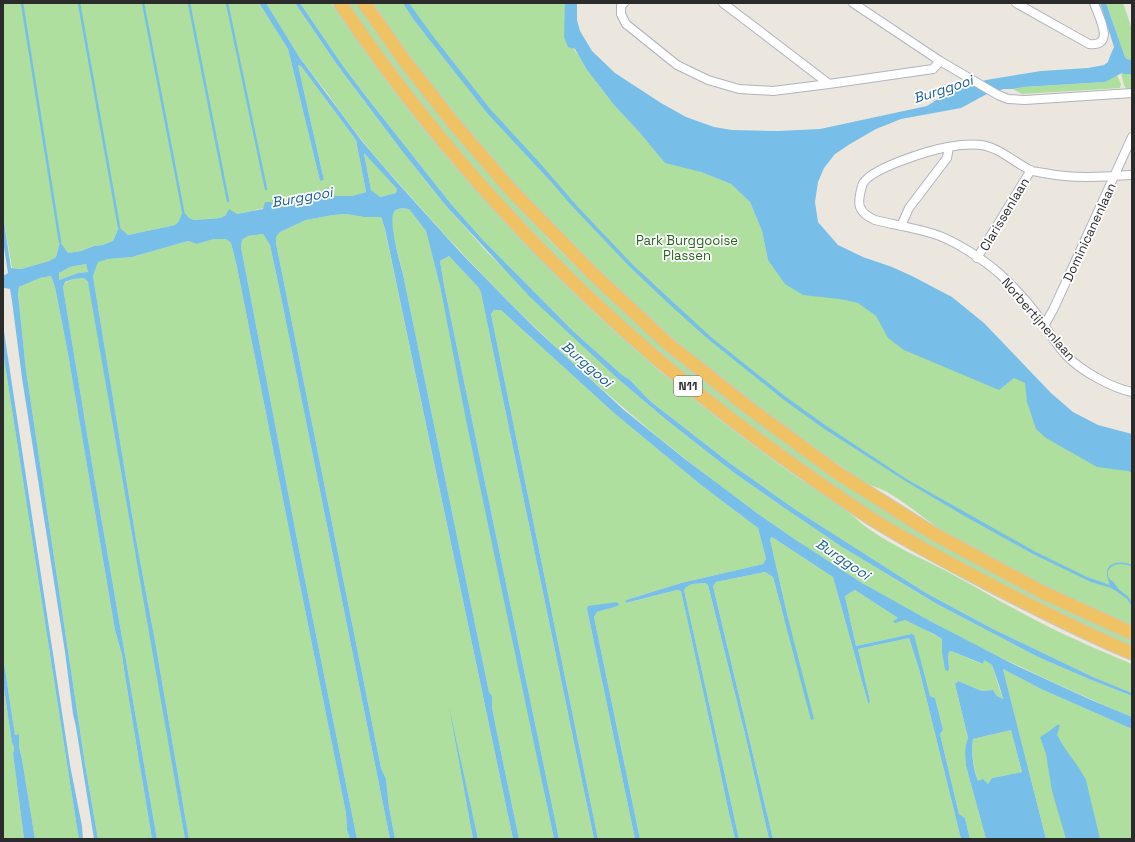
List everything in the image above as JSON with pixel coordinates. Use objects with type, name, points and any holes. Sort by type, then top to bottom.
[{"type":"highway","name":"N11","points":[[340,3],[389,73],[440,138],[498,205],[576,286],[697,393],[767,447],[873,520],[919,547],[1032,606],[1132,654]]},
{"type":"highway","name":"N11","points":[[364,3],[404,60],[436,101],[512,191],[594,275],[667,343],[749,408],[833,469],[934,534],[1044,593],[1132,632]]},
{"type":"street","points":[[624,3],[621,6],[621,14],[626,24],[677,65],[708,80],[739,89],[773,91],[829,84],[933,69],[940,61]]},
{"type":"street","points":[[722,3],[829,84]]},
{"type":"street","points":[[853,3],[940,61],[998,95],[1025,100],[1132,93]]},
{"type":"street","points":[[1016,3],[1089,44],[1097,45],[1102,42],[1105,37],[1104,30],[1094,3]]},
{"type":"street","name":"Dominicanenlaan","points":[[1044,326],[1054,308],[1132,137]]},
{"type":"street","name":"Norbertijnenlaan","points":[[1132,175],[1090,178],[1062,177],[1031,170],[990,146],[967,145],[949,147],[925,153],[903,160],[876,172],[862,183],[859,199],[859,206],[867,217],[936,234],[956,243],[1000,274],[1021,295],[1067,356],[1086,371],[1104,382],[1122,390],[1132,392]]},
{"type":"street","points":[[901,226],[909,208],[947,158],[949,147]]},
{"type":"street","name":"Clarissenlaan","points":[[977,258],[1031,170]]},
{"type":"green space","points":[[3,3],[259,3],[288,49],[320,181],[324,180],[298,65],[301,66],[356,140],[366,192],[352,196],[335,196],[328,190],[317,199],[226,215],[220,218],[194,220],[189,218],[179,221],[175,225],[128,235],[119,227],[113,241],[81,251],[68,253],[60,243],[56,257],[49,261],[21,269],[12,268],[3,215]]},
{"type":"green space","points":[[266,3],[295,3],[338,66],[402,151],[447,207],[487,252],[618,379],[669,422],[733,472],[783,507],[842,547],[937,604],[1038,657],[1132,696],[1132,717],[1047,680],[992,653],[866,586],[799,542],[740,500],[683,457],[627,411],[573,363],[521,313],[470,261],[391,174],[357,133],[302,61]]},
{"type":"green space","points":[[300,3],[331,3],[408,109],[474,188],[514,232],[577,296],[668,378],[766,455],[851,514],[878,535],[1041,623],[1132,664],[1132,693],[1091,676],[993,629],[926,593],[796,510],[731,464],[650,401],[630,380],[621,374],[573,331],[483,240],[451,204],[343,66]]},
{"type":"green space","points":[[345,3],[358,3],[546,237],[619,308],[670,354],[753,417],[947,547],[1014,584],[1132,637],[1132,647],[1108,637],[961,564],[877,516],[790,458],[680,372],[599,299],[505,205],[429,117]]},
{"type":"green space","name":"Park Burggooise Plassen","points":[[371,3],[566,3],[572,47],[587,70],[614,105],[641,134],[701,172],[731,184],[750,202],[762,231],[768,260],[839,299],[859,303],[876,316],[1015,376],[1026,383],[1132,473],[1132,628],[1019,573],[953,538],[896,497],[860,480],[797,436],[693,356],[616,288],[543,215],[508,177],[435,89]]},
{"type":"green space","points":[[1106,3],[1123,3],[1132,29],[1132,60],[1125,57]]},
{"type":"green space","points":[[1121,73],[1132,74],[1132,90],[1127,90]]},
{"type":"green space","points":[[1117,75],[1121,84],[1120,88],[1022,94],[1013,89],[1023,87],[1105,82]]},
{"type":"green space","points":[[364,152],[397,189],[396,193],[380,197],[371,190]]},
{"type":"green space","points":[[398,209],[409,209],[426,231],[440,286],[554,839],[519,839],[492,707],[492,696],[489,692],[394,236],[392,216],[394,211]]},
{"type":"green space","points":[[346,214],[364,217],[381,217],[385,230],[513,839],[478,839],[452,723],[473,839],[395,839],[386,779],[381,768],[276,243],[276,237],[280,232],[306,220]]},
{"type":"green space","points":[[263,234],[270,245],[279,287],[390,839],[357,839],[301,560],[241,247],[242,240],[248,236]]},
{"type":"green space","points":[[214,239],[226,239],[231,243],[237,267],[350,839],[189,839],[136,539],[93,276],[98,261],[132,257],[188,241],[197,244]]},
{"type":"green space","points":[[449,256],[479,288],[481,293],[594,839],[559,839],[444,285],[440,261]]},
{"type":"green space","points":[[86,264],[88,272],[78,273],[59,280],[59,273],[70,267]]},
{"type":"green space","points":[[51,276],[55,287],[68,354],[115,630],[122,655],[152,839],[98,839],[85,764],[26,370],[18,294],[19,287],[40,278]]},
{"type":"green space","points":[[84,278],[88,282],[90,288],[185,839],[157,839],[63,287],[65,283],[73,279]]},
{"type":"green space","points":[[494,310],[501,310],[614,413],[701,485],[758,528],[766,559],[763,564],[681,583],[626,600],[627,603],[677,590],[681,591],[735,839],[640,839],[594,617],[597,612],[618,606],[587,609],[635,839],[598,839],[491,314]]},
{"type":"green space","points":[[3,352],[79,839],[35,839],[18,734],[15,735],[3,656]]},
{"type":"green space","points":[[772,537],[833,577],[869,704],[870,701],[858,649],[909,638],[919,669],[961,839],[773,839],[713,586],[716,582],[765,572],[773,577],[784,619],[788,618],[770,539]]},
{"type":"green space","points":[[705,583],[708,585],[769,839],[739,839],[684,590],[685,587],[692,584]]},
{"type":"green space","points":[[855,590],[898,618],[915,624],[942,639],[944,665],[949,668],[948,655],[951,651],[982,664],[984,660],[992,665],[1003,700],[997,696],[993,690],[982,691],[958,681],[955,684],[968,738],[965,748],[966,766],[986,839],[970,839],[965,818],[959,814],[940,734],[943,730],[935,698],[930,696],[911,634],[856,646],[845,596]]},
{"type":"green space","points":[[1003,669],[1041,689],[1132,729],[1132,839],[1046,839]]},
{"type":"green space","points":[[3,682],[14,748],[13,753],[24,839],[3,839]]},
{"type":"green space","points":[[1011,730],[1022,772],[992,778],[988,784],[978,781],[973,760],[973,739]]},
{"type":"water","points":[[259,3],[266,3],[300,58],[361,140],[460,252],[536,329],[624,410],[685,459],[757,513],[862,583],[932,622],[1013,664],[1132,717],[1132,729],[1041,689],[1003,669],[1046,839],[986,839],[966,766],[965,748],[968,738],[955,684],[958,681],[982,691],[993,690],[997,696],[1003,699],[992,665],[984,660],[983,664],[951,651],[948,655],[949,668],[948,671],[945,670],[942,652],[942,639],[905,620],[895,623],[893,621],[898,618],[855,590],[845,596],[856,646],[911,634],[914,635],[930,696],[935,698],[943,730],[940,734],[959,814],[965,818],[970,839],[961,839],[919,669],[909,638],[858,649],[870,701],[869,704],[833,577],[772,537],[770,539],[788,618],[814,719],[811,720],[773,577],[765,572],[716,582],[713,586],[773,839],[769,839],[708,585],[705,583],[692,584],[684,590],[739,839],[735,839],[681,591],[677,590],[626,603],[626,600],[681,583],[763,564],[766,559],[758,528],[701,485],[614,413],[501,310],[494,310],[491,314],[598,839],[594,839],[481,293],[479,288],[449,256],[440,261],[444,285],[559,839],[554,839],[466,420],[440,286],[426,231],[409,209],[397,209],[394,212],[392,224],[395,242],[403,274],[489,692],[492,696],[492,707],[519,839],[513,839],[385,229],[381,217],[364,217],[346,214],[306,220],[280,232],[276,237],[276,243],[381,768],[386,779],[395,839],[390,839],[279,287],[270,245],[263,234],[248,236],[242,240],[241,247],[301,560],[357,839],[350,839],[347,830],[346,813],[237,267],[231,243],[226,239],[214,239],[197,244],[188,241],[132,257],[108,259],[98,262],[93,276],[136,539],[189,839],[185,839],[88,282],[84,278],[73,279],[65,282],[63,287],[157,839],[152,839],[122,655],[115,630],[68,354],[55,287],[51,276],[40,278],[19,287],[18,294],[26,370],[85,764],[98,839],[94,839],[73,714],[65,652],[22,378],[12,301],[10,289],[3,288],[3,276],[8,273],[3,241],[3,215],[11,268],[21,269],[49,261],[56,257],[60,242],[68,253],[81,251],[113,241],[119,227],[128,235],[175,225],[179,221],[183,211],[189,218],[194,220],[220,218],[226,215],[229,209],[237,214],[263,209],[265,202],[271,202],[274,206],[278,207],[317,199],[321,196],[322,191],[328,190],[335,196],[352,196],[366,192],[356,140],[301,66],[298,65],[324,180],[320,181],[288,49]],"holes":[[[364,153],[397,189],[396,193],[380,197],[371,190]],[[86,264],[88,272],[78,273],[59,280],[59,273],[70,267]],[[1011,730],[1022,772],[992,778],[988,784],[983,779],[978,781],[973,760],[973,739]]]},
{"type":"water","points":[[295,3],[300,3],[343,66],[368,99],[451,204],[483,240],[573,331],[621,374],[630,380],[650,401],[731,464],[796,510],[926,593],[993,629],[1091,676],[1132,693],[1132,696],[1038,657],[937,604],[842,547],[783,507],[733,472],[669,422],[618,379],[530,297],[447,207],[402,151],[338,66]]},
{"type":"water","points":[[403,3],[409,3],[432,35],[491,110],[577,206],[633,265],[711,337],[786,397],[825,425],[908,480],[1034,551],[1087,577],[1110,585],[1107,574],[1110,566],[1117,563],[1125,563],[1132,565],[1132,567],[1125,564],[1114,566],[1110,568],[1108,575],[1118,589],[1130,599],[1132,606],[1127,599],[1111,588],[1091,582],[1033,554],[907,482],[823,428],[784,400],[708,339],[630,267],[487,113],[414,20]]},
{"type":"water","points":[[565,3],[577,3],[577,20],[580,31],[592,51],[615,73],[661,103],[686,117],[714,127],[732,130],[778,131],[820,129],[927,106],[946,94],[986,80],[1041,71],[1088,68],[1104,65],[1108,62],[1114,47],[1100,3],[1106,3],[1125,57],[1132,60],[1132,74],[1122,73],[1105,82],[1004,89],[987,94],[961,108],[901,119],[876,129],[835,154],[824,168],[818,182],[815,202],[818,222],[838,245],[863,257],[912,276],[952,297],[984,323],[1051,393],[1073,412],[1098,425],[1132,434],[1132,473],[1128,471],[1097,467],[1046,438],[1036,429],[1027,402],[1025,383],[1014,378],[999,390],[904,350],[888,338],[876,316],[858,303],[839,299],[803,295],[785,284],[768,260],[762,231],[750,202],[731,184],[701,172],[665,163],[614,105],[587,70],[575,49],[568,47],[564,37]]},
{"type":"water","points":[[3,325],[70,765],[82,826],[83,839],[79,839],[77,828],[3,352]]},
{"type":"water","points":[[617,602],[619,604],[618,606],[597,612],[594,617],[640,839],[635,839],[587,609],[588,606]]},
{"type":"water","points":[[3,656],[15,735],[19,734],[19,747],[35,839],[24,839],[13,753],[14,748],[3,682]]},
{"type":"water","points":[[449,707],[477,834],[478,839],[473,839]]},
{"type":"water","points":[[1057,725],[1060,725],[1057,735],[1086,780],[1100,839],[1066,839],[1052,791],[1046,754],[1040,737]]},
{"type":"waterway","points":[[22,3],[60,242]]},
{"type":"waterway","points":[[79,3],[119,227]]},
{"type":"waterway","points":[[143,3],[183,211]]},
{"type":"waterway","points":[[189,3],[228,201]]},
{"type":"waterway","name":"Burggooi","points":[[227,3],[266,189]]}]
